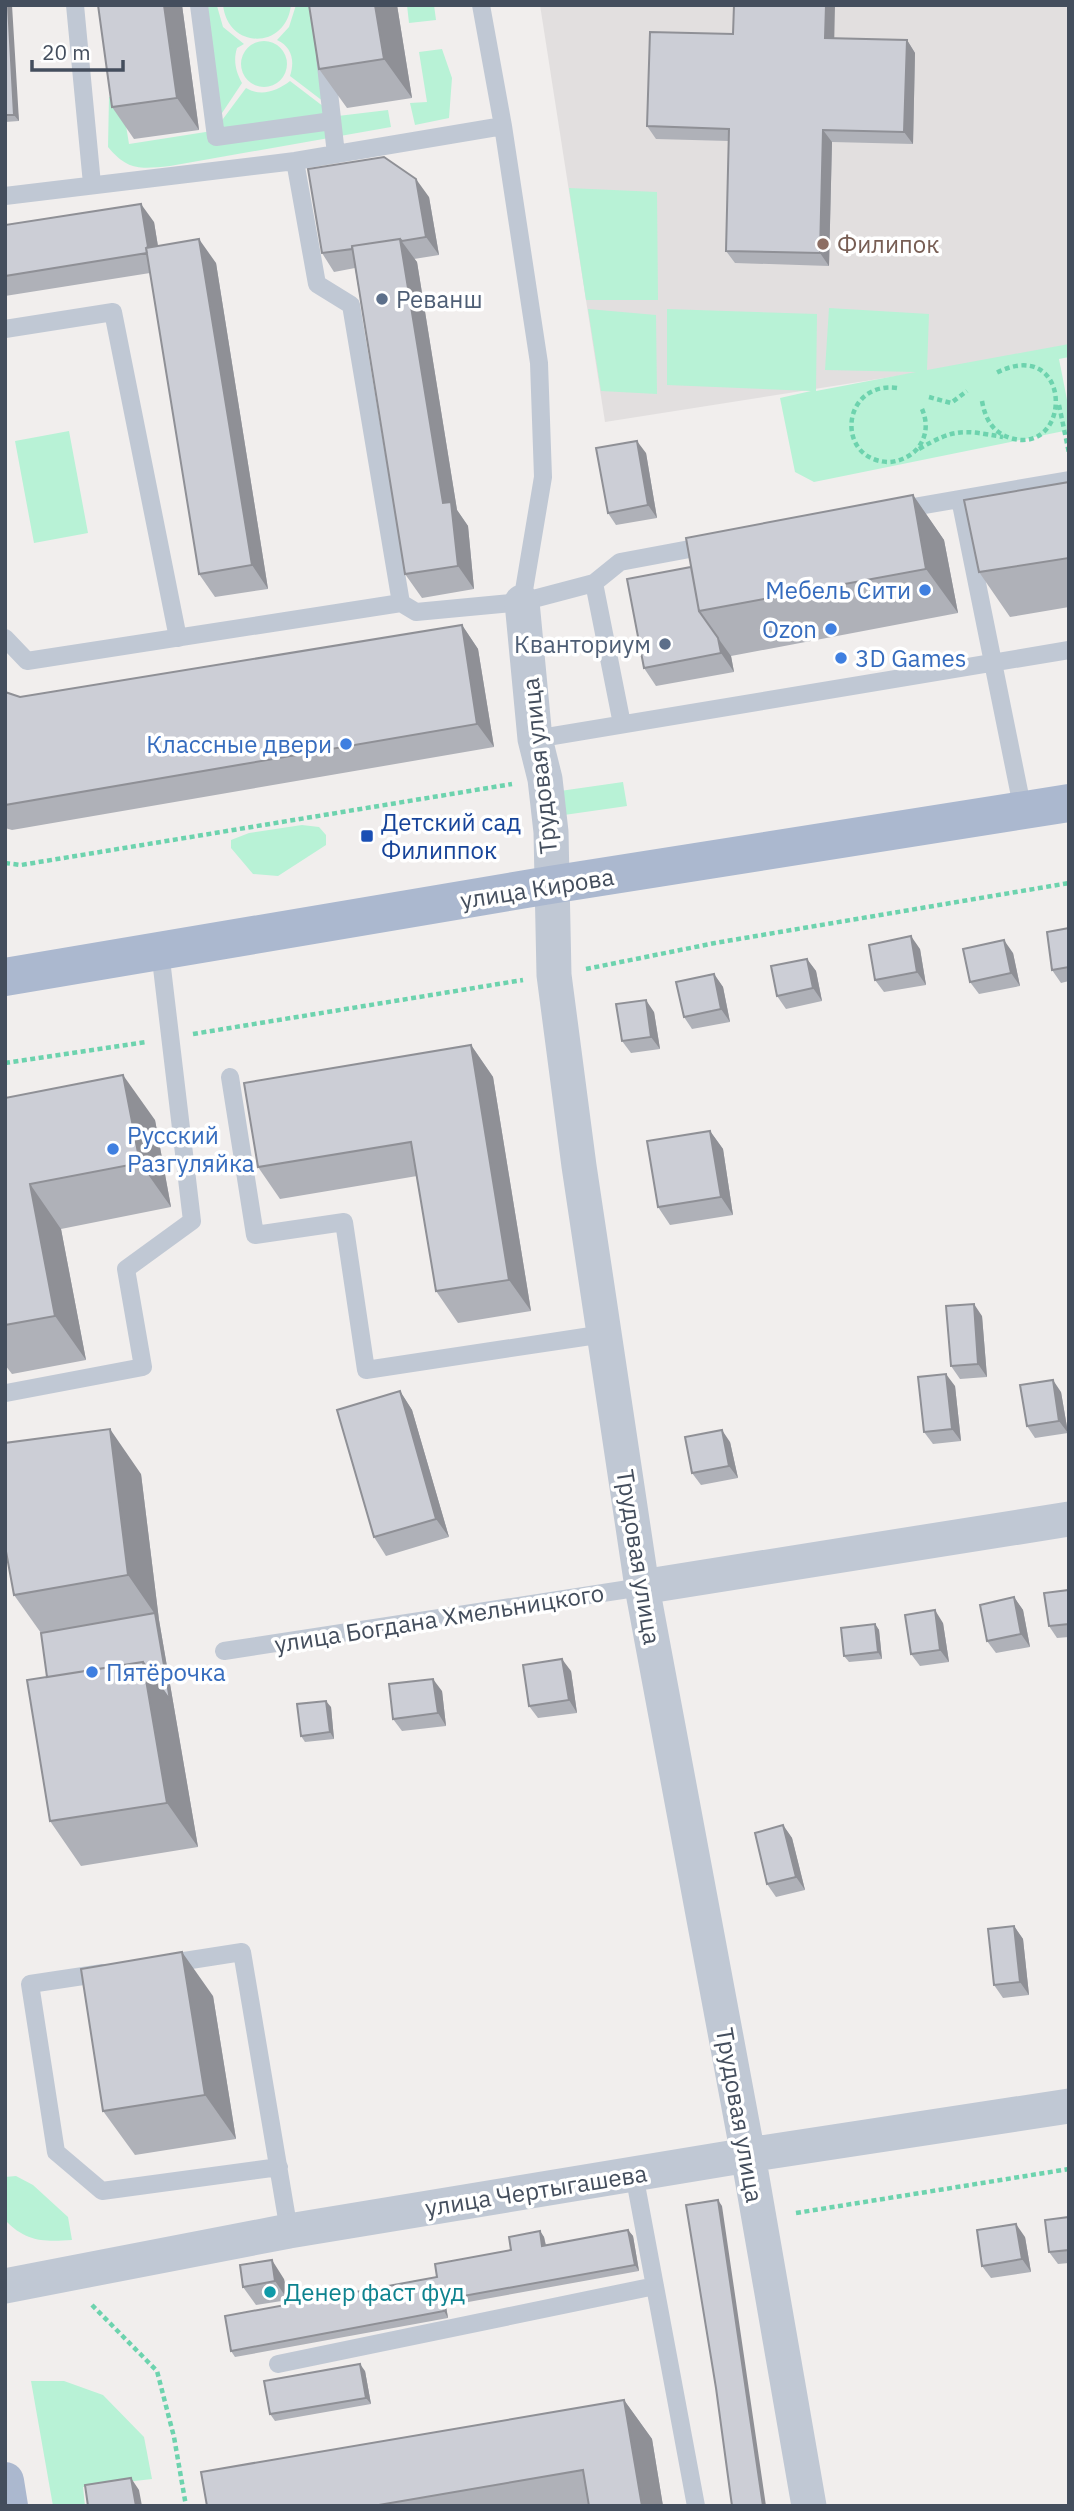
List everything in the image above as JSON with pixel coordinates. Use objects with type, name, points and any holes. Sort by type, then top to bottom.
[{"type":"main road","name":"улица Кирова","points":[[5,977],[550,885],[1069,803]]},
{"type":"main road","points":[[5,2481],[9,2506]]},
{"type":"street","name":"Трудовая улица","points":[[522,602],[535,739],[545,779],[551,832],[550,885],[554,975],[642,1587],[748,2155],[809,2506]]},
{"type":"street","name":"улица Богдана Хмельницкого","points":[[642,1587],[1069,1519]]},
{"type":"street","name":"улица Чертыгашева","points":[[5,2286],[289,2231],[748,2155],[1069,2106]]},
{"type":"lane","points":[[75,5],[92,184]]},
{"type":"lane","points":[[199,5],[216,137],[332,121]]},
{"type":"lane","points":[[481,5],[503,126],[539,363],[543,477],[522,602]]},
{"type":"lane","points":[[323,44],[336,154]]},
{"type":"lane","points":[[5,196],[295,161],[503,126]]},
{"type":"lane","points":[[295,161],[317,284],[351,305],[401,603]]},
{"type":"lane","points":[[5,329],[113,312],[178,638]]},
{"type":"lane","points":[[878,514],[1069,480]]},
{"type":"lane","points":[[960,499],[1023,811]]},
{"type":"lane","points":[[5,638],[27,661],[401,603],[416,612],[522,602],[594,583],[620,562],[729,542]]},
{"type":"lane","points":[[594,583],[622,724]]},
{"type":"lane","points":[[535,739],[1069,650]]},
{"type":"lane","points":[[6,1393],[143,1367],[126,1269],[192,1221],[160,951]]},
{"type":"lane","points":[[230,1077],[255,1235],[344,1222],[366,1370],[604,1334]]},
{"type":"lane","name":"улица Богдана Хмельницкого","points":[[224,1651],[642,1587]]},
{"type":"lane","points":[[149,1966],[242,1952],[289,2231]]},
{"type":"lane","points":[[122,1970],[30,1984],[56,2152],[102,2191],[279,2167]]},
{"type":"lane","points":[[634,2174],[695,2506]]},
{"type":"lane","points":[[278,2364],[655,2286]]},
{"type":"path","points":[[994,374],[1009,366],[1021,364],[1044,373],[1057,394],[1069,453]]},
{"type":"path","points":[[897,388],[876,389],[866,395],[857,404],[852,415],[853,439],[869,457],[881,461],[893,462],[905,458],[947,433],[967,430],[1025,440],[1037,436],[1054,418],[1058,407],[1057,394]]},
{"type":"path","points":[[929,397],[951,403],[967,391]]},
{"type":"path","points":[[982,401],[985,416],[992,426],[1001,435],[1013,439]]},
{"type":"path","points":[[915,451],[926,429],[922,409]]},
{"type":"path","points":[[5,863],[21,864],[545,779]]},
{"type":"path","points":[[796,2213],[1069,2169]]},
{"type":"path","points":[[92,2305],[157,2371],[174,2437],[186,2506]]},
{"type":"shaded area","name":"Филипок","points":[[540,5],[1069,5],[1069,349],[605,422]]},
{"type":"green space","points":[[223,5],[291,5],[287,20],[279,30],[269,37],[257,39],[245,37],[235,30],[227,20]]},
{"type":"green space","points":[[296,5],[317,5],[328,105],[290,76],[291,55],[286,46],[277,40],[289,27]]},
{"type":"green space","points":[[407,5],[434,5],[436,20],[409,23]]},
{"type":"green space","points":[[217,6],[223,27],[244,44],[237,48],[235,57],[242,83],[216,122],[201,7]]},
{"type":"green space","points":[[264,41],[280,48],[287,64],[280,80],[264,87],[248,80],[241,64],[248,48]]},
{"type":"green space","points":[[442,49],[452,78],[449,118],[415,125],[410,103],[427,102],[419,52]]},
{"type":"green space","points":[[290,81],[328,110],[330,119],[224,132],[217,127],[246,88],[269,92]]},
{"type":"green space","points":[[121,95],[129,144],[388,110],[391,127],[170,166],[142,168],[122,161],[108,147],[109,97]]},
{"type":"green space","points":[[569,188],[657,192],[658,300],[586,300]]},
{"type":"green space","points":[[829,308],[929,314],[927,370],[1069,344],[1069,357],[1059,359],[1069,410],[1069,430],[814,482],[795,472],[780,398],[811,391],[667,385],[667,309],[817,314],[816,391],[916,372],[825,370]]},
{"type":"green space","points":[[588,309],[656,315],[657,394],[601,391]]},
{"type":"green space","points":[[69,431],[88,533],[34,543],[15,441]]},
{"type":"green space","points":[[623,782],[627,806],[564,815],[560,791]]},
{"type":"green space","points":[[302,825],[319,827],[326,835],[326,845],[278,876],[253,874],[231,848],[231,840],[249,833]]},
{"type":"green space","points":[[16,2176],[33,2185],[68,2217],[72,2240],[53,2241],[28,2237],[5,2220],[5,2177]]},
{"type":"green space","points":[[31,2381],[64,2381],[103,2395],[144,2437],[152,2479],[83,2487],[85,2506],[53,2506]]},
{"type":"building","points":[[5,5],[8,5],[14,115],[5,115]]},
{"type":"building","points":[[98,5],[164,5],[177,98],[112,107]]},
{"type":"building","points":[[309,5],[375,5],[384,59],[319,69]]},
{"type":"building","points":[[734,5],[826,5],[825,38],[907,40],[904,132],[823,130],[820,253],[726,251],[729,129],[647,126],[650,32],[733,34]]},
{"type":"building","points":[[384,157],[416,179],[426,237],[352,246],[352,249],[322,253],[308,169]]},
{"type":"building","points":[[141,204],[147,253],[5,276],[5,225]]},
{"type":"building","points":[[199,239],[252,565],[199,574],[146,248]]},
{"type":"building","points":[[400,239],[443,503],[451,502],[458,566],[405,574],[352,246]]},
{"type":"building","points":[[637,441],[648,505],[608,513],[596,448]]},
{"type":"building","points":[[1069,482],[1069,558],[979,572],[964,500]]},
{"type":"building","points":[[913,495],[926,569],[699,611],[686,538]]},
{"type":"building","points":[[691,567],[699,611],[718,638],[721,653],[644,668],[627,579]]},
{"type":"building","points":[[462,625],[477,724],[5,805],[5,692],[20,697]]},
{"type":"building","points":[[1069,928],[1069,967],[1052,970],[1047,932]]},
{"type":"building","points":[[911,936],[917,972],[875,980],[869,945]]},
{"type":"building","points":[[1004,940],[1011,973],[970,982],[963,949]]},
{"type":"building","points":[[807,959],[813,988],[777,996],[771,966]]},
{"type":"building","points":[[714,974],[721,1009],[684,1017],[676,982]]},
{"type":"building","points":[[646,1000],[651,1037],[622,1041],[616,1004]]},
{"type":"building","points":[[471,1045],[509,1280],[436,1291],[411,1142],[258,1167],[244,1083]]},
{"type":"building","points":[[123,1075],[140,1163],[30,1184],[55,1316],[5,1325],[5,1098]]},
{"type":"building","points":[[710,1131],[721,1197],[658,1207],[647,1141]]},
{"type":"building","points":[[974,1304],[978,1364],[951,1366],[946,1306]]},
{"type":"building","points":[[946,1374],[952,1429],[924,1432],[918,1377]]},
{"type":"building","points":[[1053,1380],[1059,1421],[1027,1426],[1020,1385]]},
{"type":"building","points":[[400,1391],[436,1519],[374,1537],[337,1410]]},
{"type":"building","points":[[110,1429],[128,1575],[14,1595],[5,1546],[5,1443]]},
{"type":"building","points":[[722,1430],[729,1466],[692,1473],[685,1437]]},
{"type":"building","points":[[1069,1590],[1069,1624],[1049,1626],[1044,1593]]},
{"type":"building","points":[[1014,1597],[1021,1634],[987,1641],[980,1605]]},
{"type":"building","points":[[935,1610],[940,1650],[911,1654],[905,1615]]},
{"type":"building","points":[[155,1613],[170,1700],[143,1662],[47,1677],[41,1633]]},
{"type":"building","points":[[875,1624],[878,1652],[844,1656],[841,1628]]},
{"type":"building","points":[[562,1659],[569,1700],[529,1706],[523,1665]]},
{"type":"building","points":[[143,1662],[167,1803],[50,1821],[27,1680]]},
{"type":"building","points":[[433,1679],[438,1713],[393,1719],[389,1684]]},
{"type":"building","points":[[326,1701],[330,1732],[301,1736],[297,1704]]},
{"type":"building","points":[[783,1825],[796,1877],[767,1884],[755,1833]]},
{"type":"building","points":[[1014,1926],[1020,1982],[994,1985],[988,1929]]},
{"type":"building","points":[[182,1952],[205,2095],[103,2111],[81,1969]]},
{"type":"building","points":[[718,2200],[763,2506],[732,2506],[686,2205]]},
{"type":"building","points":[[1069,2217],[1069,2250],[1049,2252],[1045,2220]]},
{"type":"building","points":[[1016,2224],[1022,2259],[982,2266],[977,2230]]},
{"type":"building","points":[[628,2230],[635,2265],[441,2300],[444,2311],[231,2351],[225,2316],[437,2277],[435,2264],[511,2250],[509,2237],[540,2231],[542,2246]]},
{"type":"building","points":[[272,2260],[275,2281],[243,2287],[240,2265]]},
{"type":"building","points":[[360,2364],[366,2398],[270,2414],[264,2381]]},
{"type":"building","points":[[624,2400],[642,2506],[589,2506],[583,2470],[373,2506],[207,2506],[201,2472]]},
{"type":"building","points":[[131,2478],[136,2506],[88,2506],[85,2485]]},
{"type":"place","name":"Филипок","points":[[823,244]]},
{"type":"place","name":"Реванш","points":[[382,299]]},
{"type":"place","name":"Мебель Сити","points":[[925,590]]},
{"type":"place","name":"Ozon","points":[[831,629]]},
{"type":"place","name":"Кванториум","points":[[665,644]]},
{"type":"place","name":"3D Games","points":[[841,658]]},
{"type":"place","name":"Классные двери","points":[[346,744]]},
{"type":"place","name":"Детский сад Филиппок","points":[[367,836]]},
{"type":"place","name":"Русский Разгуляйка","points":[[113,1149]]},
{"type":"place","name":"Пятёрочка","points":[[92,1672]]},
{"type":"place","name":"Денер фаст фуд","points":[[270,2292]]}]
